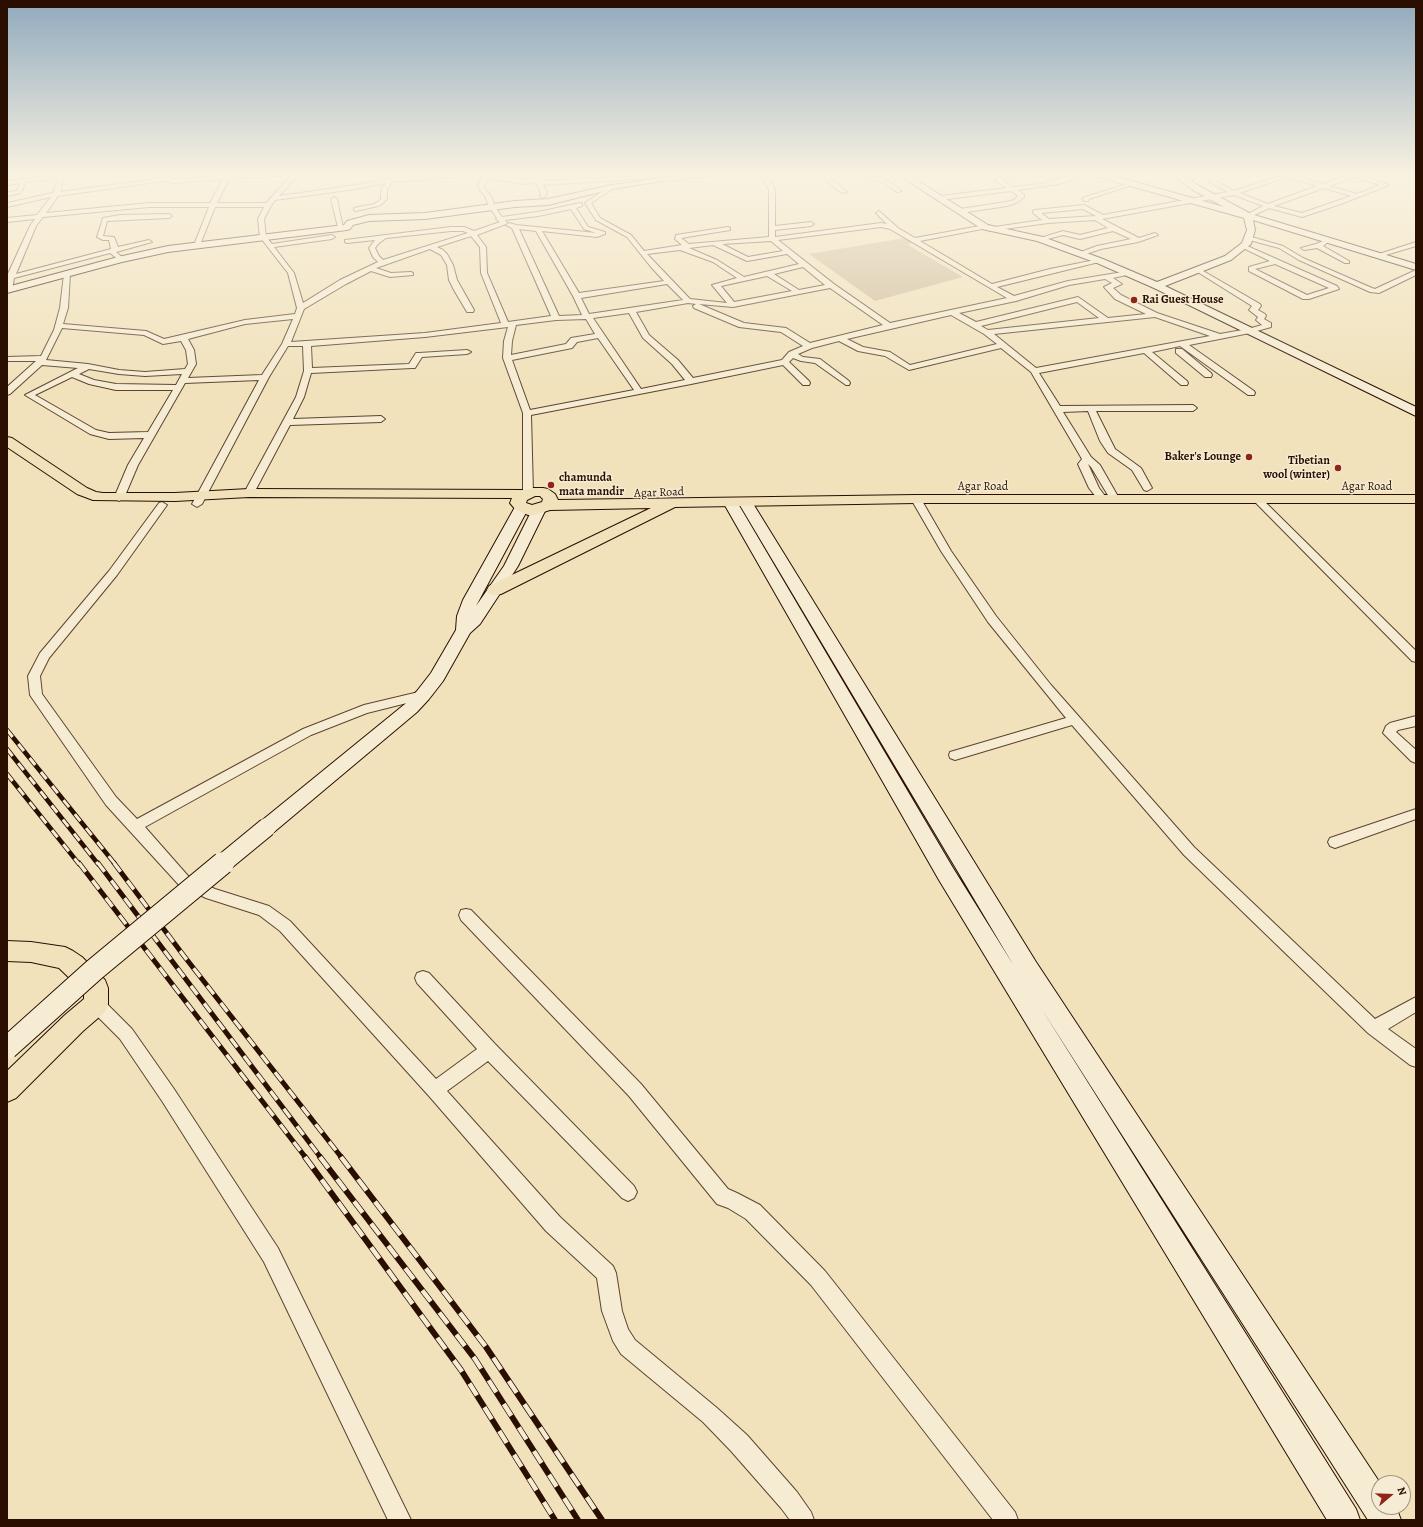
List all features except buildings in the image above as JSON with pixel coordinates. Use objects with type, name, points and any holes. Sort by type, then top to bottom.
[{"type":"main road","points":[[7,442],[82,491],[93,496],[119,498],[327,502],[523,499]]},
{"type":"main road","points":[[7,453],[80,502],[107,505],[162,505],[249,493],[523,499]]},
{"type":"main road","name":"Agar Road","points":[[523,499],[543,492],[546,504],[782,489],[919,487],[1105,494],[1148,488],[1416,487]]},
{"type":"main road","points":[[546,504],[916,499],[1105,494],[1257,499],[1416,499]]},
{"type":"main road","points":[[495,590],[674,502]]},
{"type":"main road","points":[[7,951],[32,952],[65,958],[74,965],[96,988],[96,1004],[74,1023],[7,1089]]},
{"type":"street","points":[[25,245],[9,278],[8,290],[121,259],[196,245]]},
{"type":"street","points":[[113,245],[113,250],[121,259]]},
{"type":"street","points":[[9,278],[134,245]]},
{"type":"street","points":[[199,500],[265,377],[286,344],[300,312],[290,273],[270,246],[275,245]]},
{"type":"street","points":[[374,245],[372,248],[376,257],[382,263]]},
{"type":"street","points":[[59,326],[87,327],[146,333],[163,342],[182,338],[245,322],[300,312],[343,282],[370,268],[440,245]]},
{"type":"street","points":[[464,630],[466,616],[471,600],[523,499],[527,412],[507,358],[510,324],[484,273],[482,245]]},
{"type":"street","points":[[523,245],[556,318]]},
{"type":"street","points":[[547,245],[588,317],[639,392]]},
{"type":"street","points":[[637,245],[686,301],[742,325],[783,330],[809,346]]},
{"type":"street","points":[[642,252],[697,245]]},
{"type":"street","points":[[719,245],[747,259],[788,252]]},
{"type":"street","points":[[780,245],[831,286],[889,326]]},
{"type":"street","points":[[925,245],[1013,299]]},
{"type":"street","points":[[1057,245],[1100,260],[1129,273],[1416,412]]},
{"type":"street","points":[[1080,254],[1109,245]]},
{"type":"street","points":[[1157,286],[1228,258],[1242,245]]},
{"type":"street","points":[[1250,245],[1276,262],[1335,289],[1306,297],[1252,270],[1251,268],[1276,262]]},
{"type":"street","points":[[1276,245],[1301,259],[1370,290],[1376,291],[1416,272]]},
{"type":"street","points":[[1347,245],[1416,267]]},
{"type":"street","points":[[1379,255],[1412,245]]},
{"type":"street","points":[[1304,248],[1318,246],[1347,262]]},
{"type":"street","points":[[684,247],[715,261],[741,278]]},
{"type":"street","points":[[432,248],[441,251],[444,254],[450,265],[453,280],[470,310]]},
{"type":"street","points":[[764,257],[770,261]]},
{"type":"street","points":[[992,286],[1100,260]]},
{"type":"street","points":[[733,304],[716,285],[768,272],[780,267],[805,265]]},
{"type":"street","points":[[370,268],[390,275],[411,274]]},
{"type":"street","points":[[1034,371],[1250,331],[1268,325],[1260,320],[1262,316],[1253,310],[1258,307],[1198,270]]},
{"type":"street","points":[[768,272],[798,292]]},
{"type":"street","points":[[527,412],[691,382],[785,362],[792,354],[809,346],[889,326],[1013,299],[1068,283],[1129,273]]},
{"type":"street","points":[[7,392],[42,360],[59,326],[64,308],[67,274]]},
{"type":"street","points":[[1107,277],[1118,284],[1108,287],[1118,297],[1156,316],[1219,336]]},
{"type":"street","points":[[577,296],[669,282]]},
{"type":"street","points":[[286,344],[307,344],[425,335],[556,318],[588,317],[686,301],[733,304],[831,286]]},
{"type":"street","points":[[974,324],[1078,299],[1093,311],[1108,320]]},
{"type":"street","points":[[631,310],[646,336],[675,362],[691,382]]},
{"type":"street","points":[[954,313],[987,332],[1034,371],[1087,459],[1096,465],[1105,494]]},
{"type":"street","points":[[987,332],[1156,316]]},
{"type":"street","points":[[507,358],[569,346],[574,340],[601,335]]},
{"type":"street","points":[[119,498],[133,465],[192,364],[190,350],[182,338]]},
{"type":"street","points":[[840,338],[861,349],[887,354],[909,368],[1002,345]]},
{"type":"street","points":[[1181,343],[1251,394]]},
{"type":"street","points":[[249,493],[300,397],[308,371],[307,344]]},
{"type":"street","points":[[1172,345],[1208,375]]},
{"type":"street","points":[[1145,350],[1184,383]]},
{"type":"street","points":[[308,371],[412,366],[419,355],[467,352]]},
{"type":"street","points":[[792,354],[801,359],[814,359],[846,383]]},
{"type":"street","points":[[7,359],[42,360],[119,372],[145,374],[188,372]]},
{"type":"street","points":[[785,362],[806,383]]},
{"type":"street","points":[[88,366],[29,395],[93,432],[109,436],[150,435]]},
{"type":"street","points":[[72,374],[92,382],[116,387],[151,388],[265,377]]},
{"type":"street","points":[[1056,409],[1193,408]]},
{"type":"street","points":[[1091,409],[1111,451],[1136,468],[1148,488]]},
{"type":"street","points":[[287,422],[381,419]]},
{"type":"street","points":[[1087,459],[1083,464],[1105,494]]},
{"type":"street","points":[[916,499],[946,552],[992,619],[1074,720],[1189,851],[1374,1028],[1416,1059]]},
{"type":"street","points":[[1257,499],[1416,658]]},
{"type":"street","points":[[737,502],[886,752],[1386,1520]]},
{"type":"street","points":[[7,1048],[94,970],[411,708],[437,677],[464,630],[476,620],[511,566],[546,504]]},
{"type":"street","points":[[162,505],[113,573],[44,656],[34,676],[36,695],[110,801],[135,826],[184,881],[211,894],[264,910],[285,926],[435,1090],[553,1224],[606,1273],[612,1311],[620,1334],[628,1347],[710,1415],[739,1443],[789,1500],[803,1520]]},
{"type":"street","points":[[135,826],[307,732],[364,709],[423,695]]},
{"type":"street","points":[[955,755],[1074,720]]},
{"type":"street","points":[[1416,721],[1394,726],[1389,733],[1416,758]]},
{"type":"street","points":[[886,752],[946,874],[1345,1520]]},
{"type":"street","points":[[1335,842],[1416,814]]},
{"type":"street","points":[[466,915],[635,1090],[723,1198],[731,1199],[753,1212],[818,1278],[1007,1520]]},
{"type":"street","points":[[423,978],[489,1050],[628,1192]]},
{"type":"street","points":[[96,1004],[126,1034],[168,1095],[271,1255],[400,1520]]},
{"type":"street","points":[[1374,1028],[1416,1004]]},
{"type":"street","points":[[435,1090],[489,1050]]},
{"type":"street","points":[[1103,1128],[1126,1119]]},
{"type":"shaded area","points":[[861,245],[908,245],[963,277],[875,301],[809,254]]},
{"type":"railway","points":[[7,730],[115,864]]},
{"type":"railway","points":[[7,749],[98,864]]},
{"type":"railway","points":[[7,774],[79,864]]},
{"type":"railway","points":[[79,863],[306,1158]]},
{"type":"railway","points":[[98,863],[321,1158]]},
{"type":"railway","points":[[114,863],[184,956],[342,1158]]},
{"type":"railway","points":[[305,1157],[461,1370],[555,1520]]},
{"type":"railway","points":[[320,1157],[475,1359],[578,1520]]},
{"type":"railway","points":[[341,1157],[486,1347],[602,1520]]},
{"type":"place","name":"Rai Guest House","points":[[1134,300]]},
{"type":"place","name":"Baker's Lounge","points":[[1249,457]]},
{"type":"place","name":"Tibetian wool (winter)","points":[[1338,468]]},
{"type":"place","name":"chamunda mata mandir","points":[[551,485]]}]
